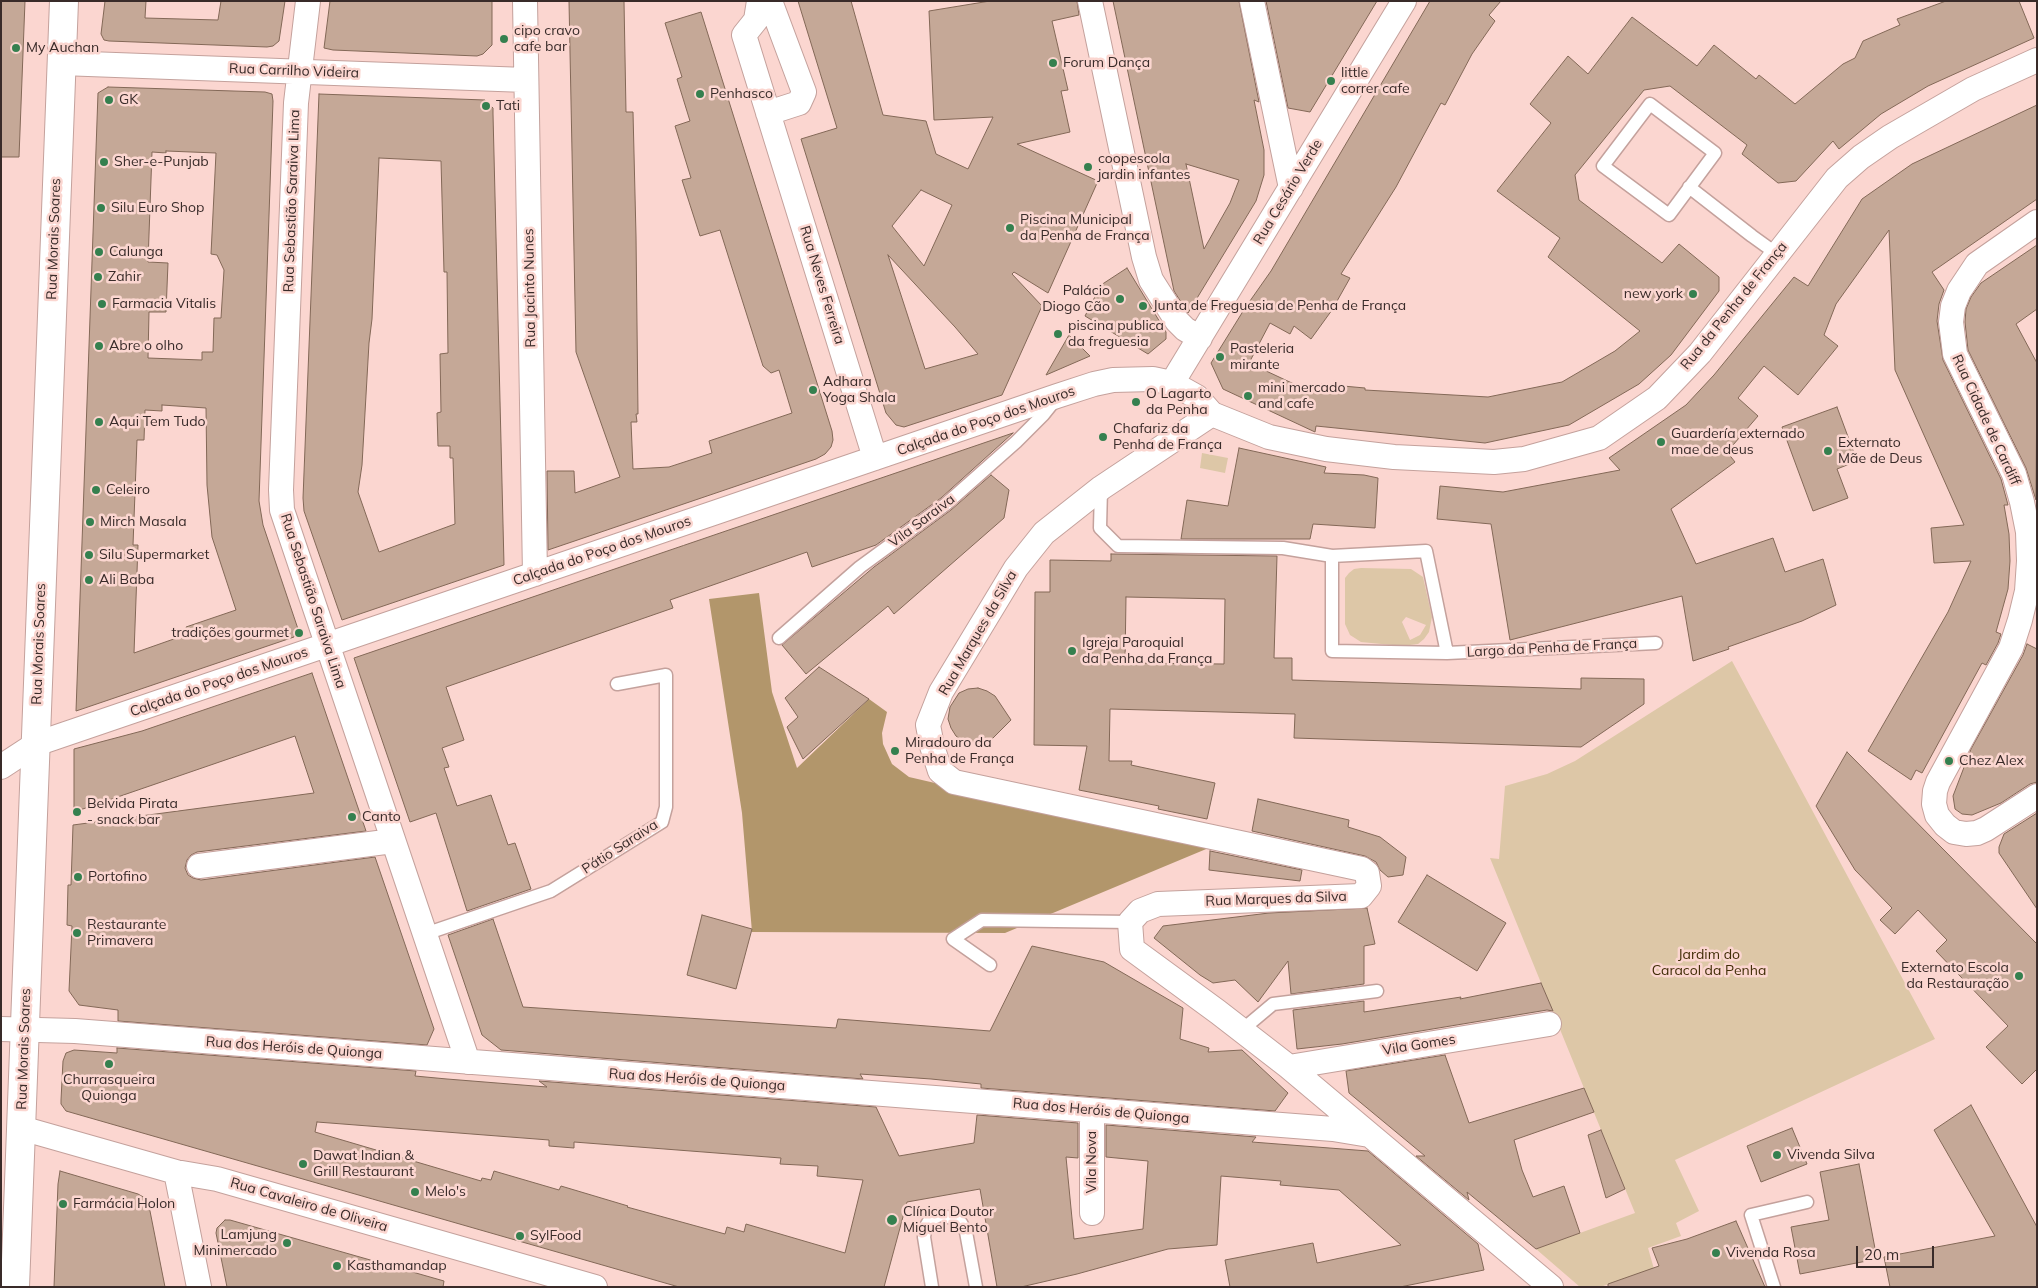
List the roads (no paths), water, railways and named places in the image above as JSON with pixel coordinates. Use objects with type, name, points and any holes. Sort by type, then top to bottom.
[{"type":"main road","name":"Rua Morais Soares","points":[[15,1287],[21,1128],[13,1029],[36,744],[64,1]]},
{"type":"street","name":"Rua Sebastião Saraiva Lima","points":[[308,1],[296,103],[281,500],[288,530],[468,1062]]},
{"type":"street","name":"Rua Jacinto Nunes","points":[[525,1],[535,574]]},
{"type":"street","name":"Rua Neves Ferreira","points":[[759,1],[756,20],[744,35],[875,458]]},
{"type":"street","points":[[768,113],[798,103],[804,92],[770,1]]},
{"type":"street","points":[[1090,1],[1144,257],[1151,280],[1177,321],[1185,329],[1200,338]]},
{"type":"street","points":[[1252,1],[1291,188]]},
{"type":"street","name":"Rua Cesário Verde","points":[[1172,383],[1404,1]]},
{"type":"street","name":"Rua da Penha de França","points":[[1172,383],[1197,397],[1212,414],[1269,437],[1326,449],[1394,456],[1494,462],[1524,459],[1599,438],[1657,398],[1700,353],[1837,178],[1861,157],[1890,137],[1973,89],[2037,60]]},
{"type":"street","name":"Rua Carrilho Videira","points":[[61,63],[526,80]]},
{"type":"street","name":"Rua Cidade de Cardiff","points":[[2037,222],[1977,264],[1959,291],[1953,306],[1951,322],[1955,354],[2014,474],[2028,532],[2029,561],[2027,591],[2011,648],[1934,791],[1934,804],[1937,815],[1945,825],[1954,832],[1966,834],[1977,833],[1986,829],[2037,796]]},
{"type":"street","name":"Calçada do Poço dos Mouros","points":[[1,767],[36,744],[1057,396],[1113,380],[1153,379],[1172,383]]},
{"type":"street","points":[[1100,488],[1212,414]]},
{"type":"street","name":"Rua Marques da Silva","points":[[1100,488],[1044,533],[1016,568],[941,692],[928,725],[940,771],[954,782],[1362,869],[1369,880],[1369,886],[1361,896],[1158,904],[1140,911],[1130,922]]},
{"type":"street","points":[[198,866],[394,841]]},
{"type":"street","points":[[1130,922],[1132,949],[1289,1067],[1543,1286]]},
{"type":"street","name":"Vila Gomes","points":[[1289,1067],[1548,1024]]},
{"type":"street","name":"Rua dos Heróis de Quionga","points":[[13,1029],[75,1031],[1333,1129],[1369,1135]]},
{"type":"street","name":"Vila Nova","points":[[1092,1111],[1092,1213]]},
{"type":"street","name":"Rua Cavaleiro de Oliveira","points":[[21,1128],[176,1172],[217,1179],[595,1287]]},
{"type":"street","points":[[176,1172],[199,1287]]},
{"type":"lane","points":[[1650,104],[1715,153],[1690,187],[1668,215],[1603,166],[1650,104]]},
{"type":"lane","points":[[1690,187],[1777,254]]},
{"type":"lane","name":"Vila Saraiva","points":[[779,638],[860,567],[946,504],[1016,442],[1043,415],[1057,396]]},
{"type":"lane","name":"Largo da Penha de França","points":[[1100,488],[1100,528],[1118,546],[1283,548],[1332,556],[1426,551],[1447,653]]},
{"type":"lane","name":"Largo da Penha de França","points":[[1332,556],[1332,651],[1447,653],[1656,643]]},
{"type":"lane","name":"Pátio Saraiva","points":[[425,934],[551,891],[662,822],[666,807],[666,675],[617,684]]},
{"type":"lane","points":[[990,965],[953,939],[982,920],[1130,922]]},
{"type":"lane","points":[[1242,1030],[1272,1004],[1377,991]]},
{"type":"lane","points":[[1774,1287],[1752,1215],[1807,1202]]},
{"type":"lane","points":[[932,1287],[924,1237],[926,1226],[930,1221],[939,1216],[952,1218],[960,1223],[966,1232],[976,1287]]},
{"type":"place","name":"cipo cravo cafe bar","points":[[504,39]]},
{"type":"place","name":"My Auchan","points":[[16,48]]},
{"type":"place","name":"Forum Dança","points":[[1053,63]]},
{"type":"place","name":"little correr cafe","points":[[1331,81]]},
{"type":"place","name":"Penhasco","points":[[700,94]]},
{"type":"place","name":"GK","points":[[109,100]]},
{"type":"place","name":"Tati","points":[[486,106]]},
{"type":"place","name":"Sher-e-Punjab","points":[[104,162]]},
{"type":"place","name":"coopescola jardin infantes","points":[[1088,167]]},
{"type":"place","name":"Silu Euro Shop","points":[[101,208]]},
{"type":"place","name":"Piscina Municipal da Penha de França","points":[[1010,228]]},
{"type":"place","name":"Calunga","points":[[99,252]]},
{"type":"place","name":"Zahir","points":[[98,277]]},
{"type":"place","name":"new york","points":[[1693,294]]},
{"type":"place","name":"Palácio Diogo Cão","points":[[1120,299]]},
{"type":"place","name":"Farmacia Vitalis","points":[[102,304]]},
{"type":"place","name":"Junta de Freguesia de Penha de França","points":[[1143,306]]},
{"type":"place","name":"piscina publica da freguesia","points":[[1058,334]]},
{"type":"place","name":"Abre o olho","points":[[99,346]]},
{"type":"place","name":"Pasteleria mirante","points":[[1220,357]]},
{"type":"place","name":"Adhara Yoga Shala","points":[[813,390]]},
{"type":"place","name":"mini mercado and cafe","points":[[1248,396]]},
{"type":"place","name":"O Lagarto da Penha","points":[[1136,402]]},
{"type":"place","name":"Aqui Tem Tudo","points":[[99,422]]},
{"type":"place","name":"Chafariz da Penha de França","points":[[1103,437]]},
{"type":"place","name":"Guardería externado mae de deus","points":[[1661,442]]},
{"type":"place","name":"Externato Mãe de Deus","points":[[1828,451]]},
{"type":"place","name":"Celeiro","points":[[96,490]]},
{"type":"place","name":"Mirch Masala","points":[[90,522]]},
{"type":"place","name":"Silu Supermarket","points":[[89,555]]},
{"type":"place","name":"Ali Baba","points":[[89,580]]},
{"type":"place","name":"tradições gourmet","points":[[299,633]]},
{"type":"place","name":"Igreja Paroquial da Penha da França","points":[[1072,651]]},
{"type":"place","name":"Miradouro da Penha de França","points":[[895,751]]},
{"type":"place","name":"Chez Alex","points":[[1949,761]]},
{"type":"place","name":"Belvida Pirata - snack bar","points":[[77,812]]},
{"type":"place","name":"Canto","points":[[352,817]]},
{"type":"place","name":"Portofino","points":[[78,877]]},
{"type":"place","name":"Restaurante Primavera","points":[[77,933]]},
{"type":"place","name":"Externato Escola da Restauração","points":[[2019,976]]},
{"type":"place","name":"Churrasqueira Quionga","points":[[109,1064]]},
{"type":"place","name":"Vivenda Silva","points":[[1777,1155]]},
{"type":"place","name":"Dawat Indian & Grill Restaurant","points":[[303,1164]]},
{"type":"place","name":"Melo's","points":[[415,1192]]},
{"type":"place","name":"Farmácia Holon","points":[[63,1204]]},
{"type":"place","name":"Clínica Doutor Miguel Bento","points":[[892,1220]]},
{"type":"place","name":"SylFood","points":[[520,1236]]},
{"type":"place","name":"Lamjung Minimercado","points":[[287,1243]]},
{"type":"place","name":"Vivenda Rosa","points":[[1716,1253]]},
{"type":"place","name":"Kasthamandap","points":[[337,1266]]},
{"type":"park label","name":"Jardim do Caracol da Penha","points":[[1709,964]]}]
